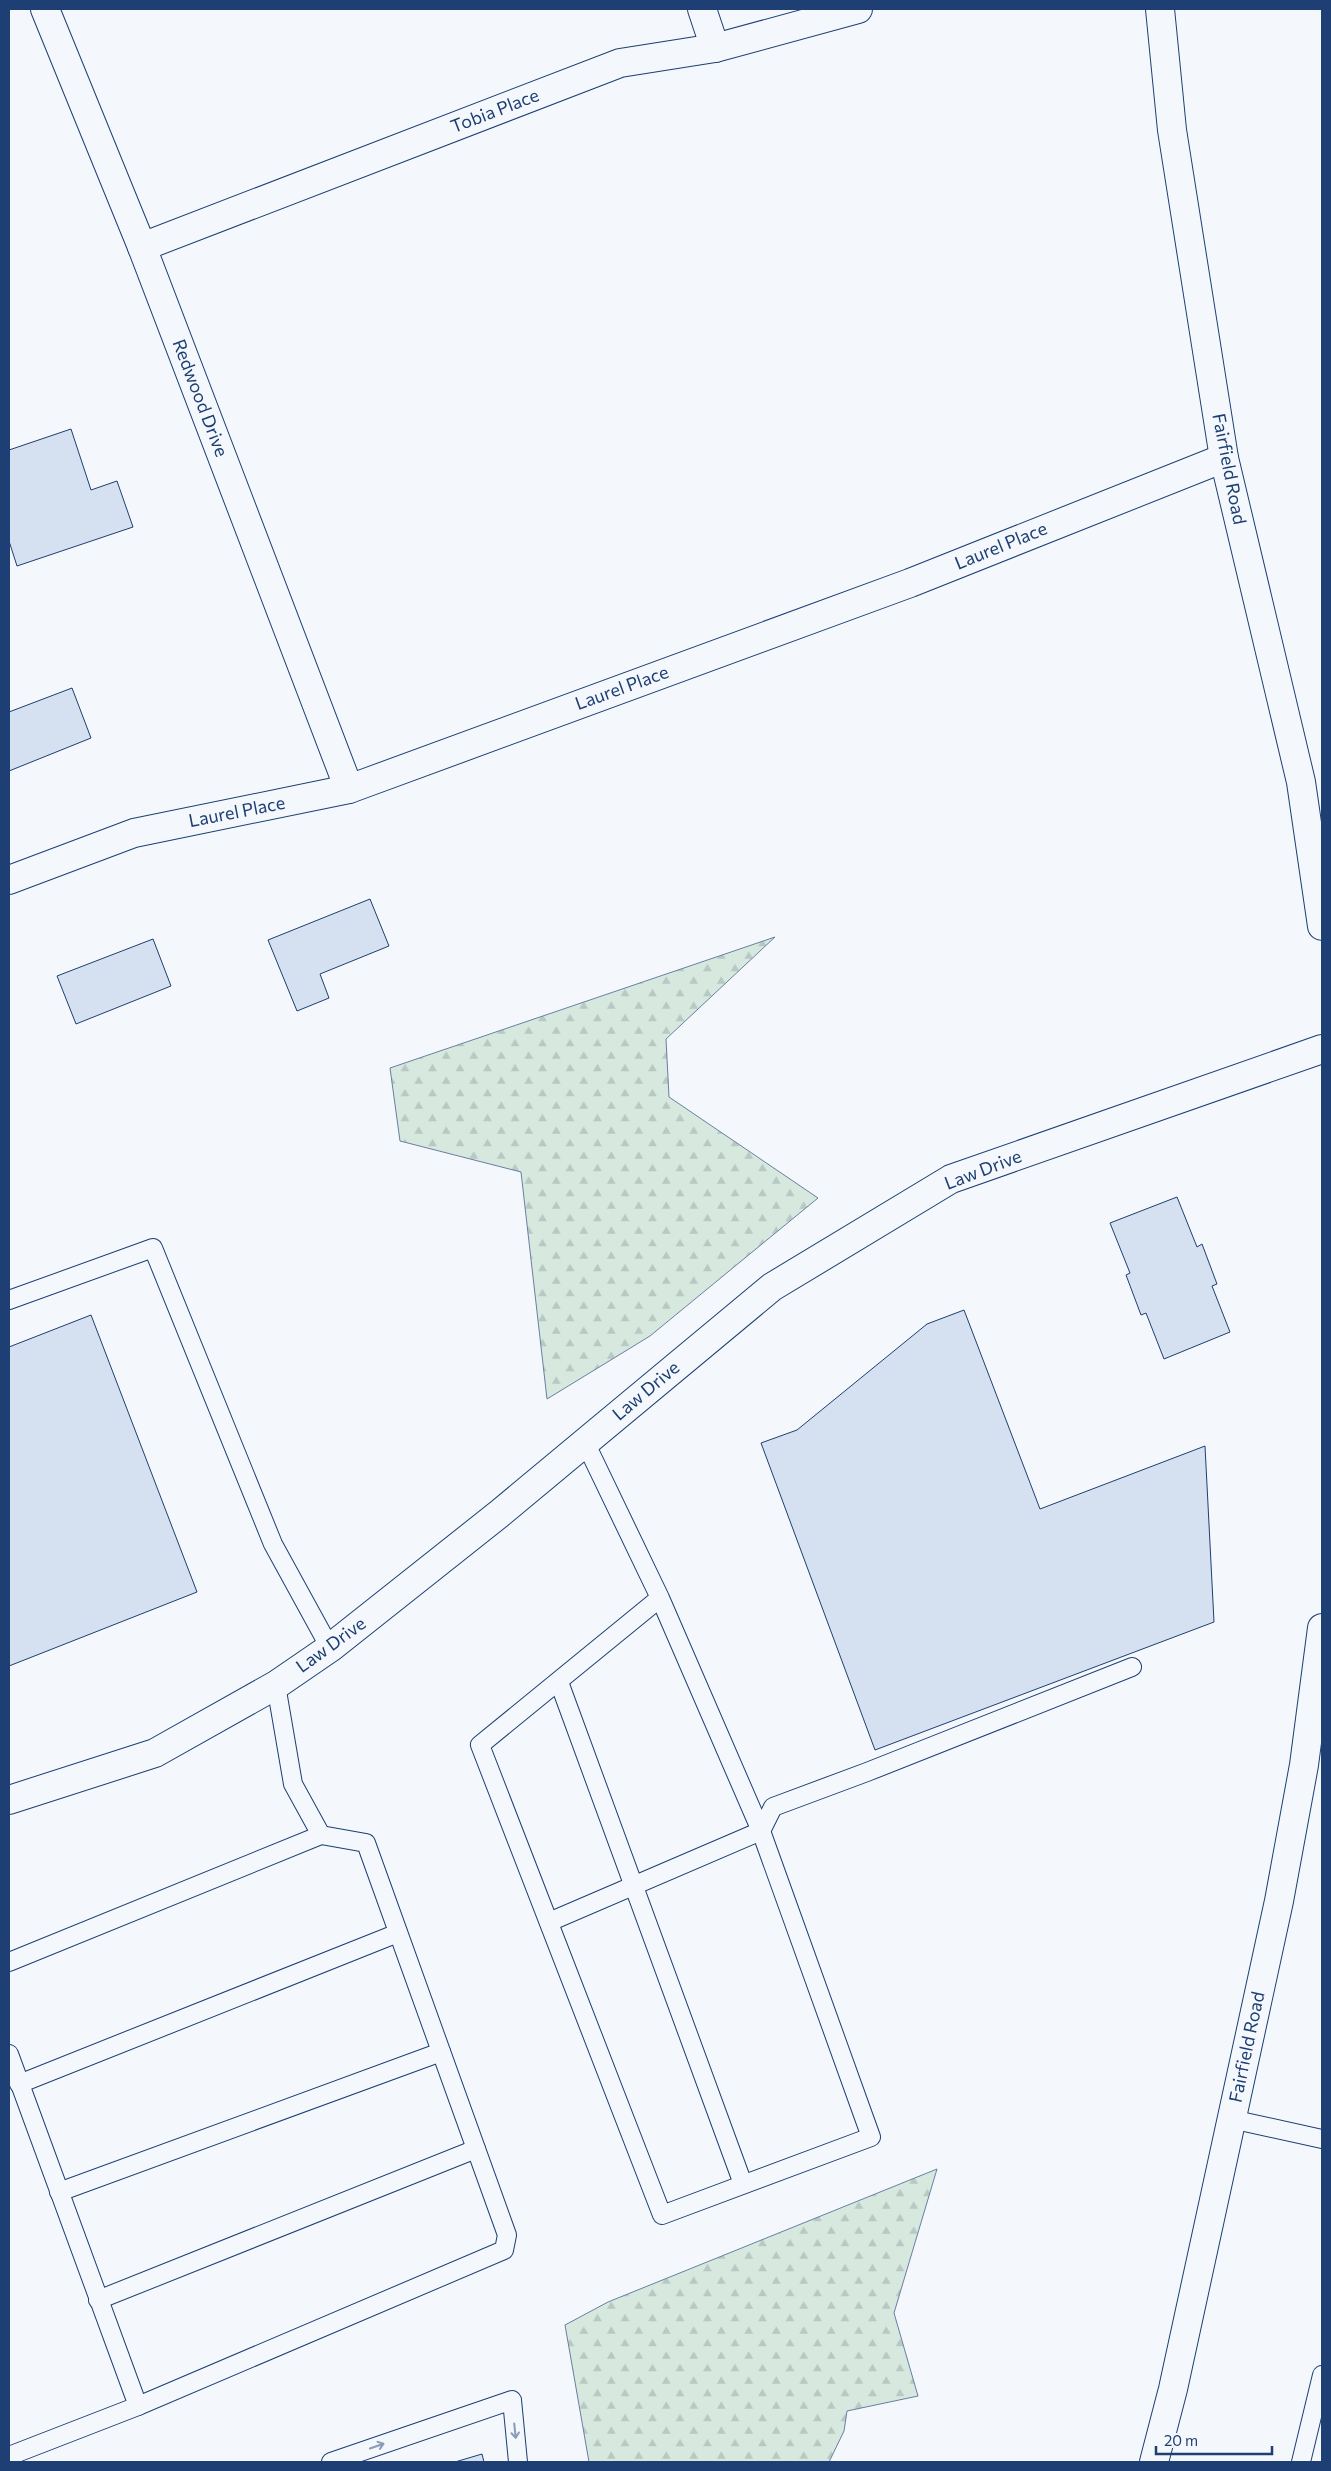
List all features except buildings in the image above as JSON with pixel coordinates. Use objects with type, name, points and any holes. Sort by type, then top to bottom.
[{"type":"street","name":"Redwood Drive","points":[[45,9],[142,247],[349,789]]},
{"type":"street","points":[[702,9],[715,48]]},
{"type":"street","name":"Tobia Place","points":[[142,247],[620,63],[715,48],[858,9]]},
{"type":"street","name":"Fairfield Road","points":[[1160,9],[1172,130],[1224,458],[1301,782],[1322,926]]},
{"type":"street","name":"Laurel Place","points":[[9,880],[134,833],[349,789],[910,583],[1224,458]]},
{"type":"street","name":"Law Drive","points":[[9,1800],[155,1753],[276,1685],[330,1648],[499,1514],[772,1287],[951,1179],[1322,1049]]},
{"type":"street","name":"Fairfield Road","points":[[1154,2462],[1173,2389],[1279,1901],[1304,1765],[1322,1628]]},
{"type":"lane","points":[[9,1300],[153,1248],[272,1544],[330,1648]]},
{"type":"lane","points":[[585,1442],[660,1598],[761,1831],[871,2137],[662,2215],[480,1745],[660,1598]]},
{"type":"lane","points":[[549,1922],[761,1831],[774,1807],[1132,1667]]},
{"type":"lane","points":[[559,1682],[743,2184]]},
{"type":"lane","points":[[276,1685],[293,1784],[321,1835]]},
{"type":"lane","points":[[9,1962],[321,1835],[366,1843],[507,2235],[504,2250],[138,2406],[9,2456]]},
{"type":"lane","points":[[19,2084],[398,1933]]},
{"type":"lane","points":[[59,2192],[441,2052]]},
{"type":"lane","points":[[9,2054],[138,2406]]},
{"type":"lane","points":[[1231,2119],[1322,2139]]},
{"type":"lane","points":[[98,2300],[476,2149]]},
{"type":"lane","points":[[1301,2462],[1322,2375]]},
{"type":"lane","points":[[331,2462],[512,2400],[518,2462]]},
{"type":"green space","points":[[775,937],[666,1039],[669,1097],[818,1198],[650,1336],[547,1399],[521,1172],[400,1141],[390,1068]]},
{"type":"green space","points":[[937,2169],[894,2313],[918,2396],[847,2411],[844,2431],[829,2462],[589,2462],[565,2325],[608,2302]]}]
